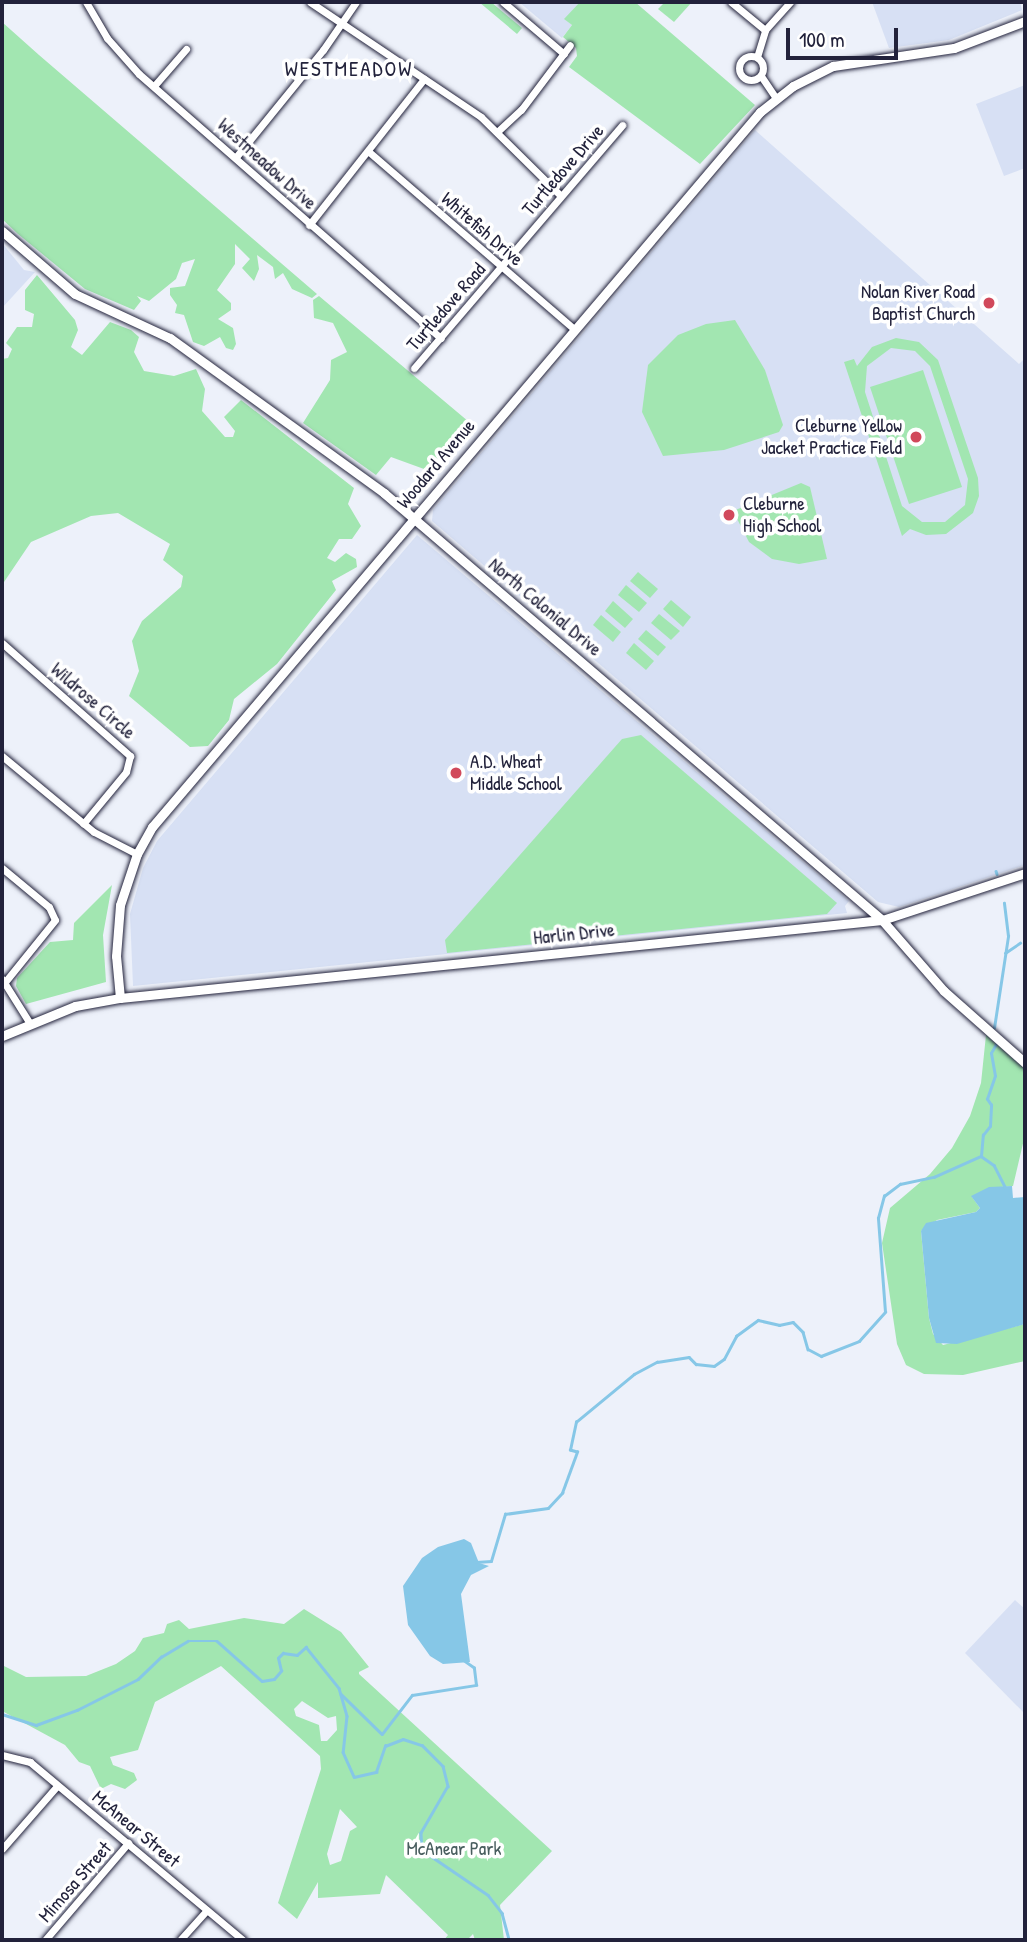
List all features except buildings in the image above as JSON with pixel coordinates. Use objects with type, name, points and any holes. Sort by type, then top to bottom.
[{"type":"street","name":"Westmeadow Drive","points":[[86,2],[115,49],[154,86],[309,225],[441,338]]},
{"type":"street","points":[[310,2],[473,110],[561,196]]},
{"type":"street","points":[[236,157],[356,2]]},
{"type":"street","points":[[503,2],[564,54]]},
{"type":"street","points":[[732,2],[765,30]]},
{"type":"street","points":[[757,57],[765,30],[790,2]]},
{"type":"street","name":"Woodard Avenue","points":[[120,998],[117,919],[137,854],[163,814],[574,329],[776,97],[808,77],[842,63],[954,48],[1025,21]]},
{"type":"street","points":[[497,132],[521,110],[570,45]]},
{"type":"street","points":[[154,86],[186,49]]},
{"type":"street","points":[[757,57],[764,66],[761,76]]},
{"type":"street","points":[[757,57],[744,58],[739,71],[748,80],[761,76]]},
{"type":"street","points":[[761,76],[776,97]]},
{"type":"street","points":[[309,225],[424,79]]},
{"type":"street","name":"Turtledove Drive","points":[[501,267],[622,125]]},
{"type":"street","name":"Whitefish Drive","points":[[369,152],[574,329]]},
{"type":"street","name":"North Colonial Drive","points":[[2,231],[75,294],[170,338],[413,518],[882,920],[944,991],[1025,1063]]},
{"type":"street","name":"Turtledove Road","points":[[414,368],[501,267]]},
{"type":"street","name":"Wildrose Circle","points":[[2,643],[130,756],[126,772],[83,824]]},
{"type":"street","points":[[2,756],[83,824],[137,854]]},
{"type":"street","points":[[2,868],[49,908],[55,920],[4,980],[29,1023]]},
{"type":"street","name":"Harlin Drive","points":[[120,998],[882,920],[1025,873]]},
{"type":"street","points":[[2,1036],[75,1006],[120,998]]},
{"type":"street","name":"McAnear Street","points":[[2,1755],[30,1762],[243,1940]]},
{"type":"street","points":[[2,1849],[57,1786]]},
{"type":"street","name":"Mimosa Street","points":[[45,1940],[128,1843]]},
{"type":"street","points":[[180,1940],[207,1910]]},
{"type":"shaded area","points":[[519,2],[580,2],[565,19],[572,25],[562,38]]},
{"type":"shaded area","points":[[872,2],[1020,2],[1022,10],[949,40],[889,48]]},
{"type":"shaded area","points":[[1025,85],[1025,168],[1004,176],[976,104]]},
{"type":"shaded area","name":"Cleburne High School","points":[[755,130],[1019,364],[1025,358],[1025,865],[899,907],[878,902],[432,521],[433,510]]},
{"type":"shaded area","points":[[2,243],[24,270],[35,272],[2,308]]},
{"type":"shaded area","name":"A.D. Wheat Middle School","points":[[417,535],[849,901],[845,906],[847,913],[133,986],[130,914],[143,868],[157,841]]},
{"type":"shaded area","points":[[1015,1600],[1025,1609],[1025,1714],[965,1653]]},
{"type":"green space","points":[[479,2],[491,2],[522,28],[517,34]]},
{"type":"green space","points":[[580,2],[635,2],[755,105],[700,164],[569,67],[577,56],[576,48],[563,37],[572,25],[564,19]]},
{"type":"green space","points":[[665,2],[692,2],[674,22],[658,9]]},
{"type":"green space","points":[[2,22],[317,294],[312,298],[292,289],[283,273],[275,279],[273,267],[257,255],[259,269],[254,281],[242,268],[250,259],[235,244],[235,264],[217,290],[231,303],[231,310],[218,319],[233,328],[236,344],[233,350],[226,348],[220,337],[204,346],[193,342],[184,315],[175,313],[177,305],[170,295],[170,288],[185,286],[195,259],[182,263],[176,279],[149,301],[137,296],[141,301],[134,310],[85,289],[18,234],[2,219]]},
{"type":"green space","points":[[37,275],[75,320],[78,330],[71,347],[82,355],[110,322],[131,330],[139,337],[134,352],[144,371],[174,376],[196,369],[205,389],[202,411],[225,437],[233,437],[235,431],[224,417],[241,400],[354,488],[348,504],[361,526],[352,539],[339,539],[327,558],[335,562],[346,553],[356,559],[357,567],[332,581],[336,590],[277,664],[234,699],[229,720],[208,746],[190,747],[129,696],[139,671],[132,641],[142,621],[181,587],[183,576],[163,560],[170,544],[118,513],[91,516],[31,542],[2,585],[2,359],[8,358],[12,349],[6,343],[17,327],[32,327],[34,314],[25,310],[25,290]]},
{"type":"green space","points":[[319,296],[475,427],[453,450],[424,469],[391,457],[376,475],[303,423],[330,380],[331,360],[347,352],[333,323],[314,318],[313,300]]},
{"type":"green space","points":[[735,320],[765,370],[783,425],[779,432],[724,450],[663,456],[642,412],[648,365],[678,335],[706,324]]},
{"type":"green space","points":[[896,338],[919,342],[938,360],[978,478],[979,496],[973,513],[946,534],[926,535],[910,529],[902,536],[844,362],[854,359],[857,366],[872,347]],"holes":[[[891,348],[915,351],[930,366],[968,479],[965,505],[945,522],[922,522],[902,506],[865,392],[867,366]]]},
{"type":"green space","name":"Cleburne Yellow Jacket Practice Field","points":[[923,370],[962,487],[909,504],[870,387]]},
{"type":"green space","points":[[801,483],[810,487],[827,559],[799,564],[772,559],[749,542],[733,511]]},
{"type":"green space","points":[[638,572],[658,589],[650,598],[630,581]]},
{"type":"green space","points":[[626,585],[647,603],[639,612],[618,595]]},
{"type":"green space","points":[[671,600],[691,617],[683,627],[663,609]]},
{"type":"green space","points":[[613,601],[633,619],[625,628],[605,611]]},
{"type":"green space","points":[[659,614],[680,631],[671,640],[651,623]]},
{"type":"green space","points":[[601,615],[621,632],[613,642],[593,625]]},
{"type":"green space","points":[[646,630],[666,647],[658,656],[638,639]]},
{"type":"green space","points":[[634,643],[654,661],[646,670],[626,653]]},
{"type":"green space","points":[[641,735],[837,903],[827,914],[447,953],[445,940],[622,739]]},
{"type":"green space","points":[[112,885],[103,935],[106,982],[26,1004],[16,986],[17,978],[50,942],[73,940],[74,923]]},
{"type":"green space","points":[[986,1035],[1025,1069],[1025,1135],[1013,1186],[989,1188],[972,1197],[980,1208],[976,1212],[937,1220],[921,1231],[929,1318],[933,1334],[943,1345],[1025,1324],[1025,1361],[963,1375],[924,1374],[906,1365],[897,1344],[882,1243],[890,1208],[930,1174],[952,1148],[970,1116],[981,1083]]},
{"type":"green space","name":"McAnear Park","points":[[304,1609],[341,1632],[369,1667],[359,1674],[552,1851],[500,1905],[504,1940],[475,1940],[473,1934],[467,1940],[444,1940],[448,1935],[386,1875],[380,1894],[318,1898],[318,1882],[297,1919],[278,1903],[321,1769],[320,1756],[221,1666],[155,1702],[138,1750],[110,1757],[113,1765],[134,1773],[137,1780],[125,1789],[111,1784],[101,1789],[90,1766],[79,1762],[65,1745],[2,1711],[2,1665],[26,1677],[86,1676],[116,1664],[135,1651],[143,1638],[164,1633],[167,1624],[179,1620],[189,1629],[244,1618],[284,1624]],"holes":[[[302,1701],[328,1718],[336,1716],[337,1730],[327,1741],[321,1741],[319,1725],[296,1716],[294,1709]],[[340,1809],[357,1827],[350,1831],[341,1861],[330,1865],[327,1854]]]},
{"type":"water","points":[[1012,1186],[1013,1198],[1025,1197],[1025,1324],[957,1344],[936,1343],[929,1318],[921,1231],[926,1223],[976,1212],[980,1208],[971,1196],[989,1187]]},
{"type":"water","points":[[464,1539],[471,1543],[479,1563],[489,1566],[471,1575],[461,1594],[470,1662],[443,1664],[430,1656],[408,1625],[403,1586],[422,1558],[438,1547]]},
{"type":"waterway","points":[[994,1028],[1008,936],[1004,903]]},
{"type":"waterway","points":[[1005,953],[1020,943]]},
{"type":"waterway","points":[[476,1562],[491,1561],[505,1514],[548,1508],[562,1493],[577,1452],[570,1450],[576,1422],[634,1374],[657,1362],[689,1357],[696,1364],[714,1366],[724,1359],[736,1336],[758,1320],[779,1325],[793,1322],[803,1332],[808,1349],[821,1356],[859,1341],[885,1312],[878,1218],[884,1196],[900,1184],[934,1177],[981,1156],[983,1135],[990,1126],[991,1105],[987,1099],[995,1076],[991,1053],[996,1044]]},
{"type":"waterway","points":[[981,1156],[994,1165],[1005,1187]]},
{"type":"waterway","points":[[2,1714],[36,1725],[77,1710],[138,1679],[161,1657],[188,1641],[217,1641],[262,1681],[274,1679],[281,1671],[278,1658],[283,1653],[297,1655],[306,1647],[339,1688],[347,1716],[343,1752],[354,1777],[376,1772],[385,1746],[403,1739],[422,1745],[443,1766],[448,1786],[421,1833],[422,1850],[488,1895],[502,1913],[509,1940]]},
{"type":"waterway","points":[[341,1694],[382,1734],[412,1695],[476,1685],[474,1668],[464,1661]]},
{"type":"place","name":"Nolan River Road Baptist Church","points":[[989,303]]},
{"type":"place","name":"Cleburne Yellow Jacket Practice Field","points":[[916,437]]},
{"type":"place","name":"Cleburne High School","points":[[729,515]]},
{"type":"place","name":"A.D. Wheat Middle School","points":[[456,773]]},
{"type":"district","name":"WESTMEADOW","points":[[349,69]]}]
